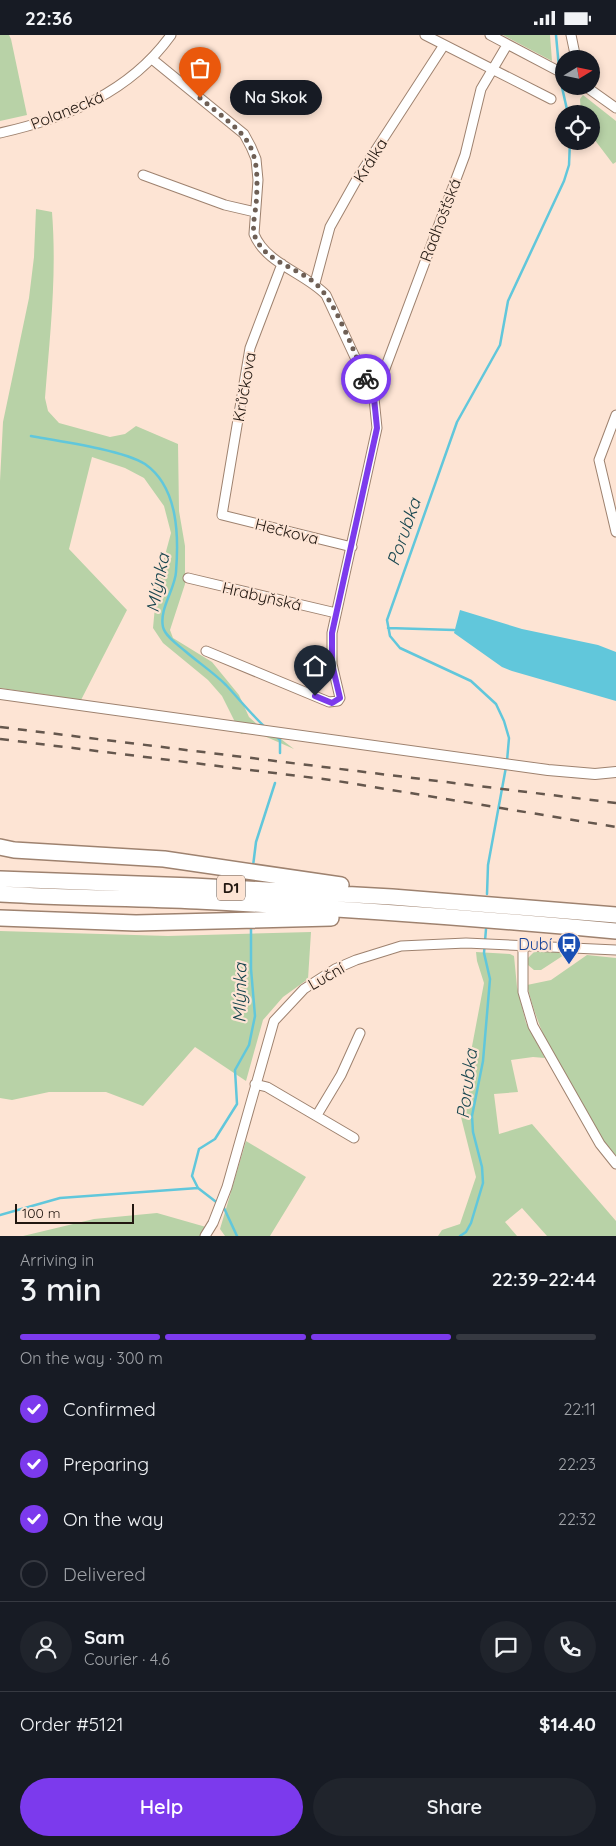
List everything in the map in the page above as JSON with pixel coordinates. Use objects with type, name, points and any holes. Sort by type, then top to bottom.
[{"type":"highway","points":[[7,848],[164,859],[322,883],[401,891],[461,910]]},
{"type":"highway","name":"D1","points":[[0,879],[203,887],[461,910]]},
{"type":"highway","name":"D1","points":[[0,894],[511,913],[616,915]]},
{"type":"highway","points":[[0,918],[92,923],[337,918],[429,922],[461,910]]},
{"type":"highway","name":"D1","points":[[511,913],[616,931]]},
{"type":"street","name":"Polanecká","points":[[0,133],[50,119],[95,101],[122,85],[152,59],[171,35]]},
{"type":"street","points":[[425,35],[490,70],[551,99]]},
{"type":"street","points":[[490,35],[555,69]]},
{"type":"street","points":[[571,35],[574,50]]},
{"type":"street","name":"Králka","points":[[315,283],[330,227],[358,179],[444,45]]},
{"type":"street","name":"Radhošťská","points":[[374,398],[466,155],[481,89],[490,70],[507,45]]},
{"type":"street","points":[[152,59],[244,134],[256,159],[258,180],[254,234],[256,240],[269,256],[315,283],[326,295],[374,398],[377,428],[336,613],[332,658],[340,698],[335,702],[329,702],[206,651]]},
{"type":"street","points":[[598,95],[616,108]]},
{"type":"street","points":[[143,175],[225,205],[255,212]]},
{"type":"street","name":"Krůčkova","points":[[222,515],[250,348],[282,264]]},
{"type":"street","points":[[616,415],[599,461],[616,532]]},
{"type":"street","name":"Hečkova","points":[[222,515],[352,547]]},
{"type":"street","name":"Hrabyňská","points":[[188,578],[336,613]]},
{"type":"street","points":[[0,694],[520,766],[594,774],[616,772]]},
{"type":"street","name":"Luční","points":[[205,1236],[213,1223],[226,1187],[274,1021],[293,998],[320,978],[374,953],[401,946],[466,943],[616,950]]},
{"type":"street","points":[[523,945],[523,992],[532,1027],[600,1144],[616,1164]]},
{"type":"street","points":[[317,1115],[341,1075],[360,1033]]},
{"type":"street","points":[[255,1084],[266,1087],[354,1138]]},
{"type":"green space","points":[[0,35],[9,35],[11,39],[27,115],[0,121]]},
{"type":"green space","points":[[503,35],[550,35],[552,61]]},
{"type":"green space","points":[[583,95],[596,105],[580,105],[580,99]]},
{"type":"green space","points":[[600,108],[616,121],[616,162],[613,164],[600,147]]},
{"type":"green space","points":[[36,209],[52,212],[54,259],[45,398],[48,411],[59,423],[110,437],[125,434],[136,426],[178,444],[179,511],[185,546],[185,584],[170,630],[173,638],[212,662],[239,695],[249,717],[265,731],[277,736],[294,749],[255,732],[241,734],[222,696],[208,680],[163,643],[153,628],[157,585],[171,533],[164,506],[144,478],[125,468],[92,457],[69,549],[127,610],[81,700],[0,688],[0,481],[3,422],[29,298],[34,257]]},
{"type":"green space","points":[[0,931],[168,936],[311,932],[308,979],[283,997],[263,1020],[246,1081],[195,1047],[143,1106],[106,1092],[49,1092],[12,1100],[0,1098]]},
{"type":"green space","points":[[535,951],[561,952],[564,955],[541,970],[534,970],[528,965],[527,959]]},
{"type":"green space","points":[[476,952],[510,954],[514,956],[517,987],[526,1023],[545,1058],[533,1057],[511,1060],[518,1092],[494,1094],[499,1134],[532,1124],[616,1221],[616,1236],[547,1236],[522,1208],[505,1222],[517,1236],[438,1236],[442,1230],[460,1224],[476,1177],[461,1117],[473,1071],[470,1057],[484,983]]},
{"type":"green space","points":[[587,955],[616,958],[616,1159],[592,1126],[558,1065],[540,1027],[527,985],[551,980]]},
{"type":"green space","points":[[246,1141],[306,1177],[270,1236],[225,1236],[220,1229]]},
{"type":"green space","points":[[157,1213],[206,1227],[201,1236],[23,1236],[94,1219]]},
{"type":"water","points":[[460,610],[522,629],[598,645],[616,652],[616,701],[502,667],[454,633]]},
{"type":"waterway","name":"Porubka","points":[[556,35],[557,50]]},
{"type":"waterway","name":"Porubka","points":[[564,95],[566,105]]},
{"type":"waterway","name":"Porubka","points":[[507,761],[509,738],[496,704],[471,681],[400,648],[390,636],[387,620],[457,422],[500,345],[508,301],[564,181],[569,165],[570,150]]},
{"type":"waterway","name":"Mlýnka","points":[[31,436],[122,454],[145,464],[156,474],[164,485],[170,499],[174,513],[177,543],[175,579],[163,613],[164,630],[175,643],[226,685],[265,727]]},
{"type":"waterway","points":[[388,628],[454,630]]},
{"type":"waterway","name":"Mlýnka","points":[[275,735],[280,740],[280,753]]},
{"type":"waterway","name":"Porubka","points":[[487,894],[488,865],[506,767]]},
{"type":"waterway","name":"Mlýnka","points":[[253,866],[256,842],[275,783]]},
{"type":"waterway","name":"Mlýnka","points":[[237,1236],[224,1208],[198,1188],[192,1176],[199,1149],[215,1139],[237,1104],[235,1070],[249,1045],[255,1016],[251,969],[251,925]]},
{"type":"waterway","name":"Porubka","points":[[460,1236],[466,1232],[471,1223],[483,1183],[482,1167],[473,1132],[472,1116],[483,1061],[490,979],[484,953],[486,929]]},
{"type":"waterway","points":[[0,1215],[60,1198],[198,1188]]},
{"type":"railway","points":[[0,727],[616,803]]},
{"type":"railway","points":[[0,739],[331,780],[616,827]]},
{"type":"way so far","points":[[200,98],[244,134],[256,159],[258,180],[254,219],[256,240],[269,256],[315,283],[326,295],[366,379]]},
{"type":"place","name":"Na Skok","points":[[200,98]]},
{"type":"place","name":"Dubí","points":[[569,965]]},
{"type":"route","points":[[315,696],[332,703],[340,698],[332,664],[332,633],[377,428],[377,412],[374,398],[366,379]]}]
